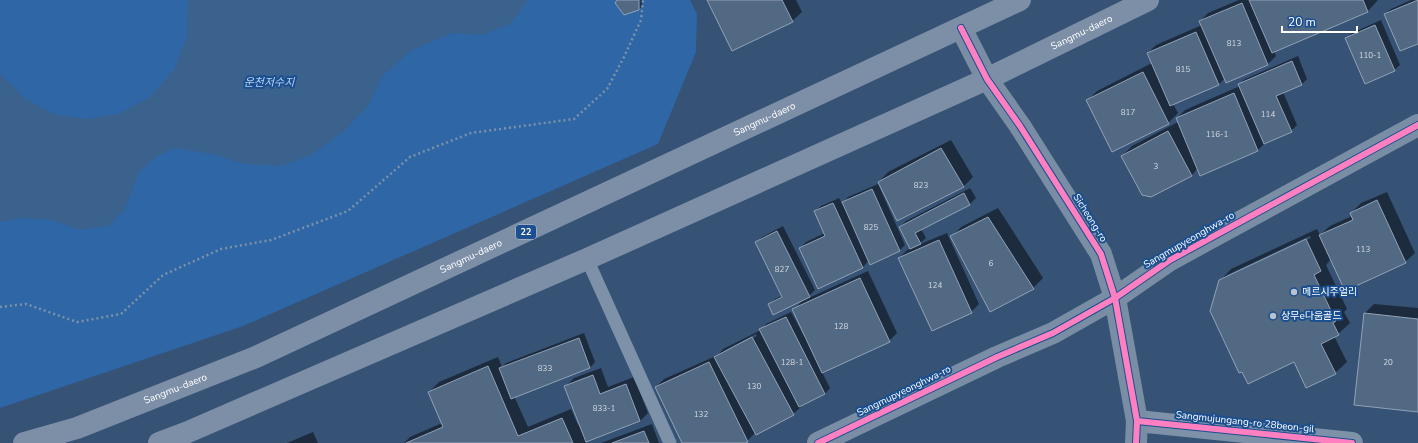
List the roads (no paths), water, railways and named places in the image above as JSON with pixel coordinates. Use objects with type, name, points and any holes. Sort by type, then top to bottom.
[{"type":"main road","name":"Sangmu-daero","points":[[24,443],[77,428],[256,357],[1020,0]]},
{"type":"main road","name":"Sangmu-daero","points":[[159,443],[190,438],[987,79],[1148,0]]},
{"type":"street","name":"Sicheong-ro","points":[[961,28],[987,79],[1020,126],[1101,254],[1115,298],[1137,421],[1136,443]]},
{"type":"street","name":"Sangmupyeonghwa-ro","points":[[818,443],[998,357],[1053,333],[1115,298],[1170,260],[1418,125]]},
{"type":"street","name":"Sangmujungang-ro 28beon-gil","points":[[1137,421],[1352,443]]},
{"type":"lane","points":[[587,259],[670,443]]},
{"type":"water","name":"운천저수지","points":[[188,0],[528,0],[510,24],[482,35],[453,33],[412,50],[382,76],[368,106],[344,131],[309,156],[281,166],[244,164],[212,154],[175,148],[156,157],[139,172],[124,210],[108,226],[79,230],[52,220],[23,218],[0,222],[0,74],[25,99],[54,114],[86,119],[118,114],[150,97],[174,70],[187,36]]},
{"type":"place","name":"메르시주얼리","points":[[1294,292]]},
{"type":"place","name":"상무e다움골드","points":[[1273,316]]}]
